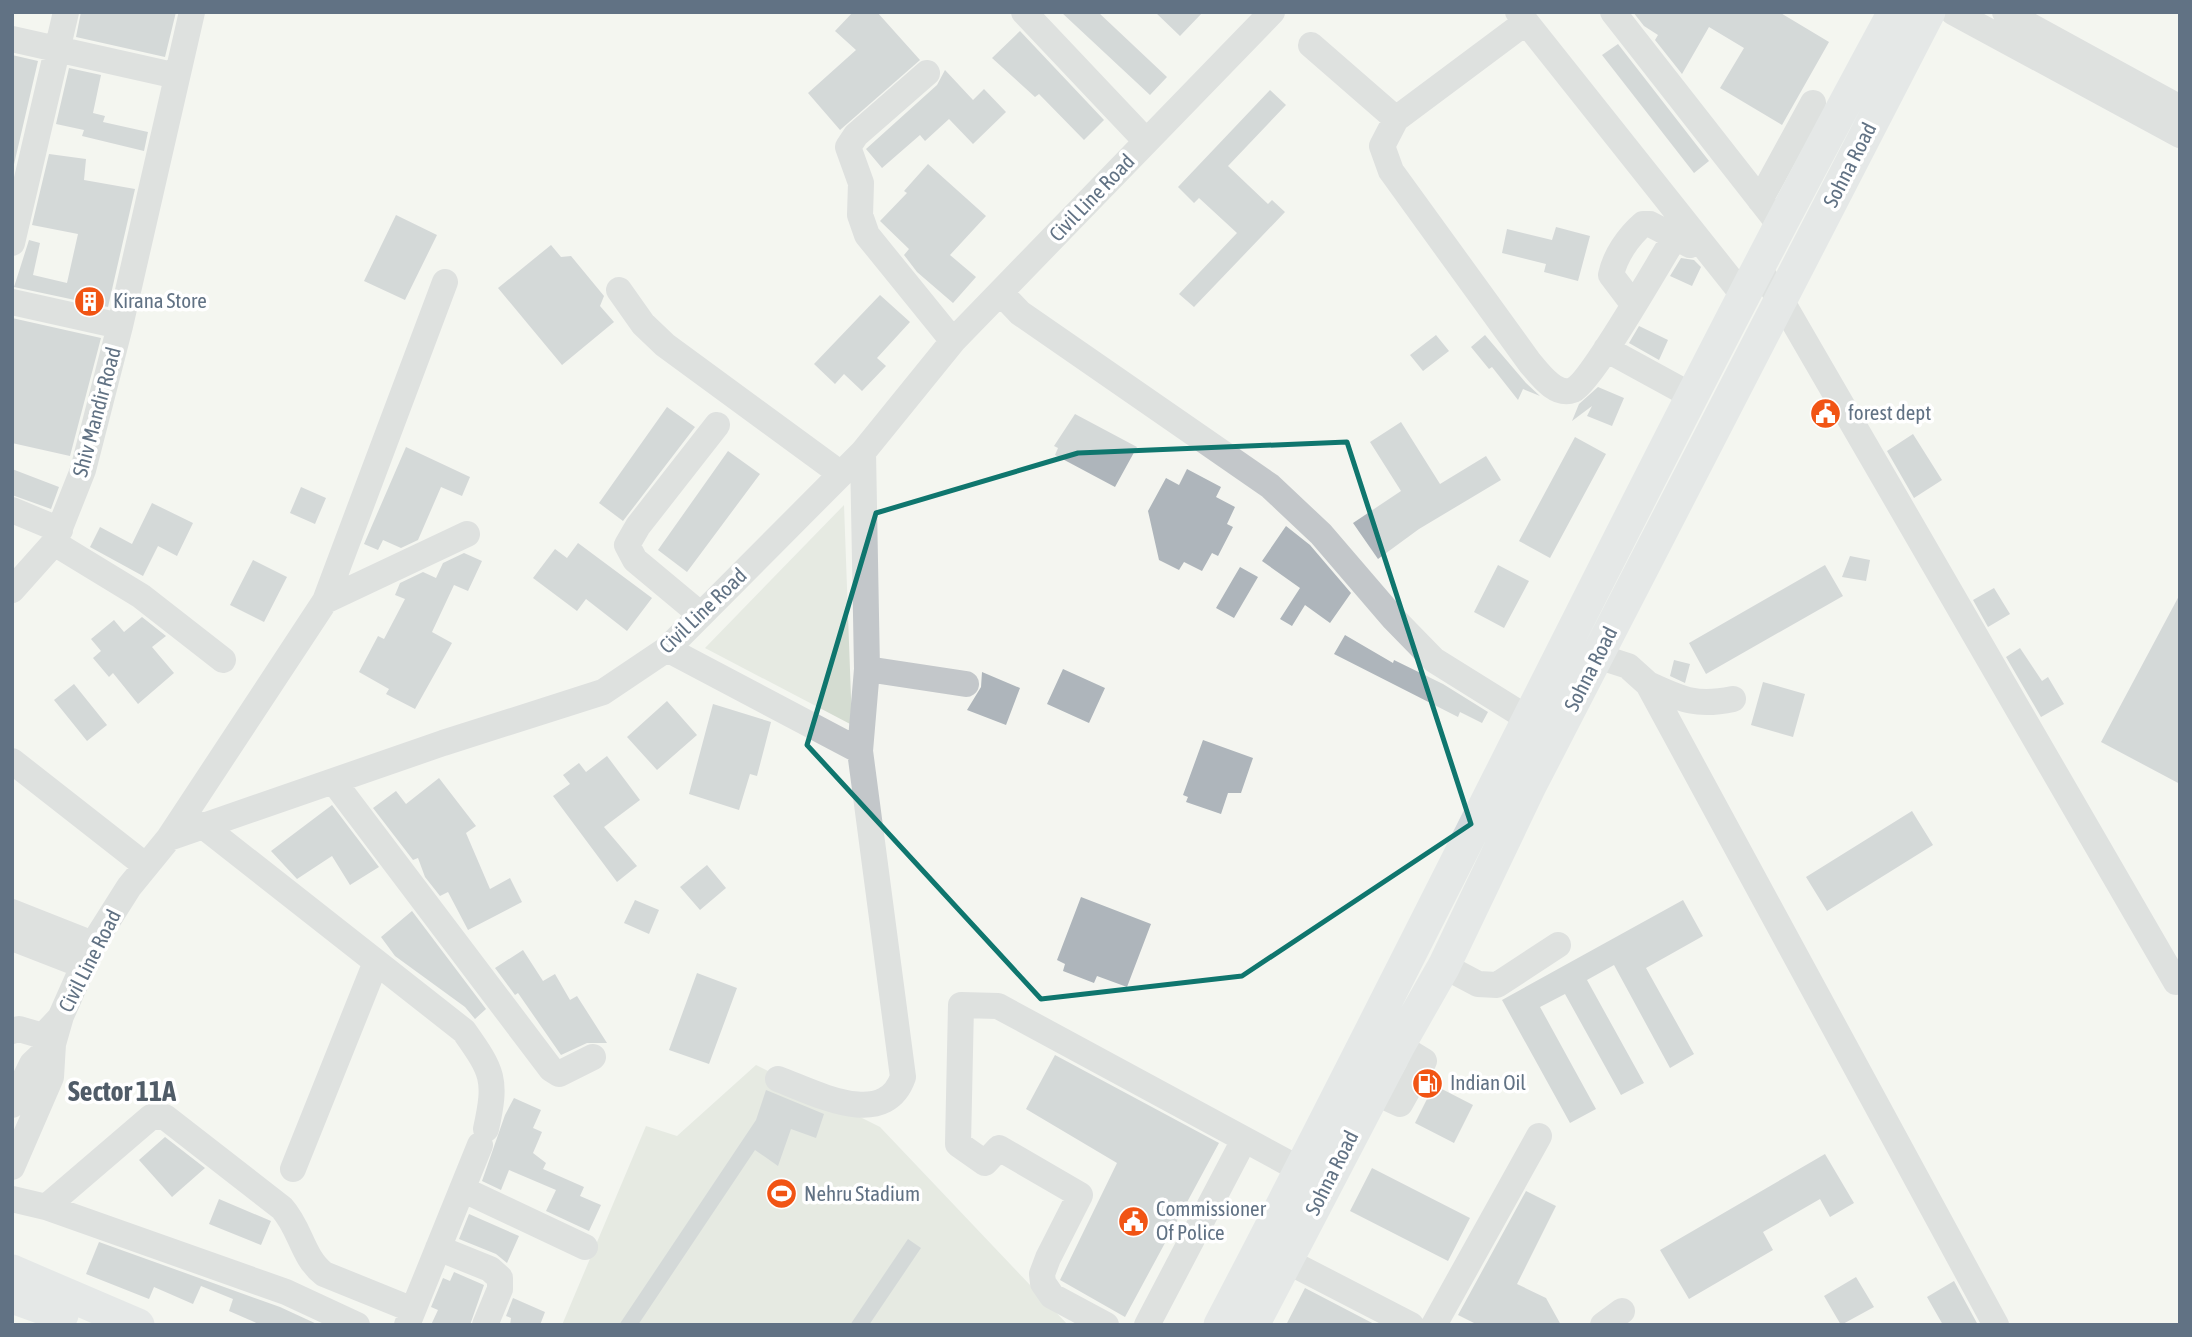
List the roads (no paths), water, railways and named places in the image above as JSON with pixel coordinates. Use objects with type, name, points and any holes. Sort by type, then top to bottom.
[{"type":"main road","name":"Sohna Road","points":[[1253,1325],[1287,1261],[1361,1086],[1386,1038],[1527,718],[1750,281],[1770,212],[1894,12]]},
{"type":"main road","name":"Sohna Road","points":[[1386,1038],[1444,966],[1530,786],[1928,12]]},
{"type":"main road","name":"Sohna Road","points":[[1220,1325],[1301,1170],[1361,1086]]},
{"type":"main road","points":[[12,1270],[138,1325]]},
{"type":"main road","points":[[12,1297],[87,1325]]},
{"type":"street","points":[[12,243],[66,12]]},
{"type":"street","name":"Shiv Mandir Road","points":[[12,590],[57,537],[83,470],[120,326],[192,12]]},
{"type":"street","points":[[1024,12],[1146,141]]},
{"type":"street","name":"Civil Line Road","points":[[12,1167],[51,1077],[53,1044],[61,1016],[89,955],[129,887],[169,838],[443,743],[603,692],[667,649],[863,452],[953,341],[1272,12]]},
{"type":"street","points":[[1613,12],[1770,212],[1814,103]]},
{"type":"street","points":[[1952,12],[2180,135]]},
{"type":"street","points":[[2005,12],[2180,108]]},
{"type":"street","points":[[1675,237],[1606,349],[1573,390],[1562,391],[1543,377],[1391,171],[1382,146],[1396,119],[1522,17],[1711,255]]},
{"type":"street","points":[[12,38],[177,76]]},
{"type":"street","points":[[1311,45],[1396,119]]},
{"type":"street","points":[[928,74],[856,135],[848,147],[861,183],[860,215],[867,235],[953,341]]},
{"type":"street","points":[[1633,304],[1611,275],[1628,240],[1643,224],[1650,224],[1711,255],[1781,300],[2176,982]]},
{"type":"street","points":[[169,838],[324,601],[445,282]]},
{"type":"street","points":[[619,290],[643,324],[665,345],[841,474]]},
{"type":"street","points":[[1001,293],[1020,313],[1270,486],[1321,534],[1394,619],[1434,660],[1527,718]]},
{"type":"street","points":[[12,302],[120,326]]},
{"type":"street","points":[[1606,349],[1692,396]]},
{"type":"street","points":[[701,615],[635,560],[627,545],[638,526],[717,425]]},
{"type":"street","points":[[778,1079],[855,1107],[872,1106],[890,1097],[900,1088],[903,1077],[860,751],[867,669],[863,452]]},
{"type":"street","points":[[12,510],[57,537],[141,596],[223,660]]},
{"type":"street","points":[[324,601],[467,534]]},
{"type":"street","points":[[667,649],[860,751]]},
{"type":"street","points":[[1597,656],[1628,666],[1648,684],[1692,703],[1712,704],[1733,699]]},
{"type":"street","points":[[867,669],[966,684]]},
{"type":"street","points":[[1648,684],[1996,1325]]},
{"type":"street","points":[[12,761],[146,866]]},
{"type":"street","points":[[334,782],[551,1069],[559,1074],[593,1056]]},
{"type":"street","points":[[46,1207],[151,1117],[164,1117],[282,1208],[292,1220],[314,1266],[324,1274],[410,1317],[483,1137],[494,1093],[491,1075],[482,1056],[464,1031],[202,825]]},
{"type":"street","points":[[12,912],[89,955]]},
{"type":"street","points":[[12,938],[89,955]]},
{"type":"street","points":[[1444,966],[1478,984],[1497,985],[1558,945]]},
{"type":"street","points":[[293,1169],[376,962]]},
{"type":"street","points":[[1106,1325],[1052,1296],[1043,1283],[1042,1274],[1048,1258],[1080,1195],[999,1149],[985,1163],[958,1144],[961,1005],[998,1006],[1301,1170]]},
{"type":"street","points":[[12,1031],[19,1029],[43,1036],[61,1016]]},
{"type":"street","points":[[1361,1086],[1400,1104],[1424,1061],[1386,1038]]},
{"type":"street","points":[[12,1105],[32,1064],[53,1044]]},
{"type":"street","points":[[1434,1325],[1539,1136]]},
{"type":"street","points":[[1147,1325],[1244,1140]]},
{"type":"street","points":[[462,1189],[585,1247]]},
{"type":"street","points":[[12,1199],[46,1207],[286,1293],[357,1325]]},
{"type":"street","points":[[438,1248],[491,1269],[499,1278],[500,1289],[485,1325]]},
{"type":"street","points":[[1287,1261],[1411,1325]]},
{"type":"place","name":"Kirana Store","points":[[90,301]]},
{"type":"place","name":"forest dept","points":[[1825,413]]},
{"type":"place","name":"Indian Oil","points":[[1427,1083]]},
{"type":"place","name":"Nehru Stadium","points":[[781,1194]]},
{"type":"place","name":"Commissioner Of Police","points":[[1133,1221]]},
{"type":"district","name":"Sector 11A","points":[[122,1091]]}]
